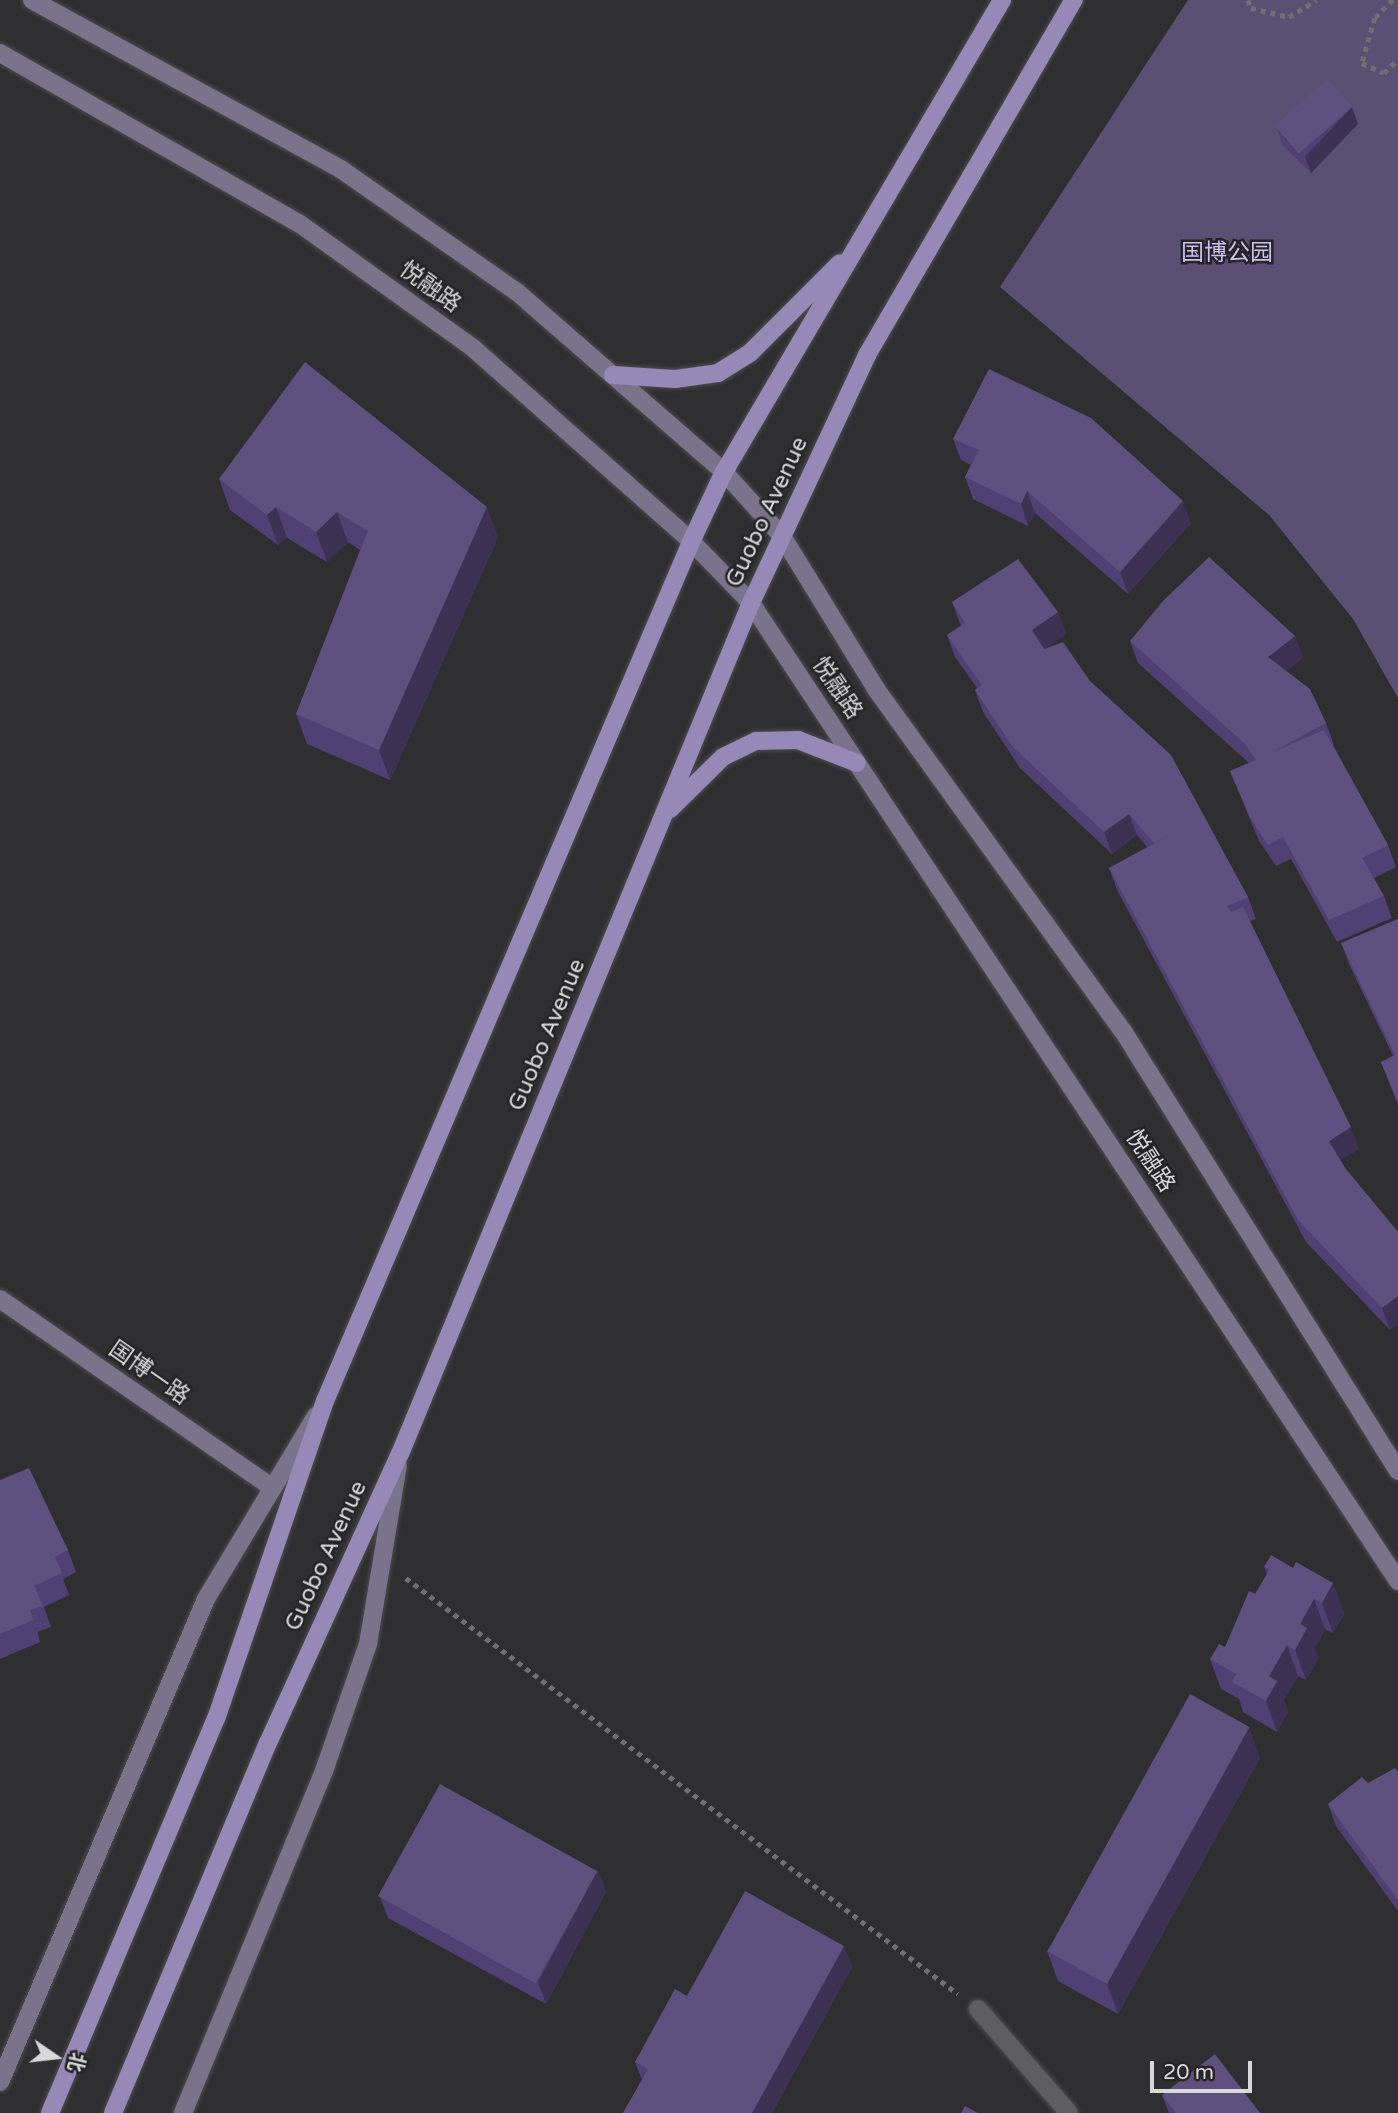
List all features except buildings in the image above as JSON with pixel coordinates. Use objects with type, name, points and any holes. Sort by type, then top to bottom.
[{"type":"main road","name":"悦融路","points":[[32,0],[342,170],[517,292],[724,472],[782,536],[876,689],[1123,1031],[1398,1471]]},
{"type":"main road","name":"Guobo Avenue","points":[[50,2113],[216,1719],[325,1401],[691,542],[724,472],[1002,0]]},
{"type":"main road","name":"Guobo Avenue","points":[[113,2113],[268,1742],[400,1454],[751,603],[867,355],[1074,0]]},
{"type":"main road","name":"悦融路","points":[[0,53],[300,224],[473,348],[691,542],[751,603],[1398,1581]]},
{"type":"main road","points":[[612,375],[674,379],[718,373],[750,353],[857,246]]},
{"type":"main road","points":[[665,814],[723,757],[756,741],[798,740],[857,762]]},
{"type":"main road","name":"国博一路","points":[[0,1299],[272,1486]]},
{"type":"main road","points":[[0,2081],[205,1599],[325,1401]]},
{"type":"main road","points":[[183,2113],[325,1768],[368,1644],[400,1454]]},
{"type":"street","points":[[978,2009],[1069,2113]]},
{"type":"path","points":[[1248,0],[1251,8],[1289,17],[1316,0]]},
{"type":"path","points":[[1393,0],[1375,18],[1362,63],[1384,73],[1398,59]]},
{"type":"path","points":[[382,1559],[978,2009]]},
{"type":"green space","name":"国博公园","points":[[1188,0],[1398,0],[1398,698],[1353,619],[1269,515],[1000,287]]}]
